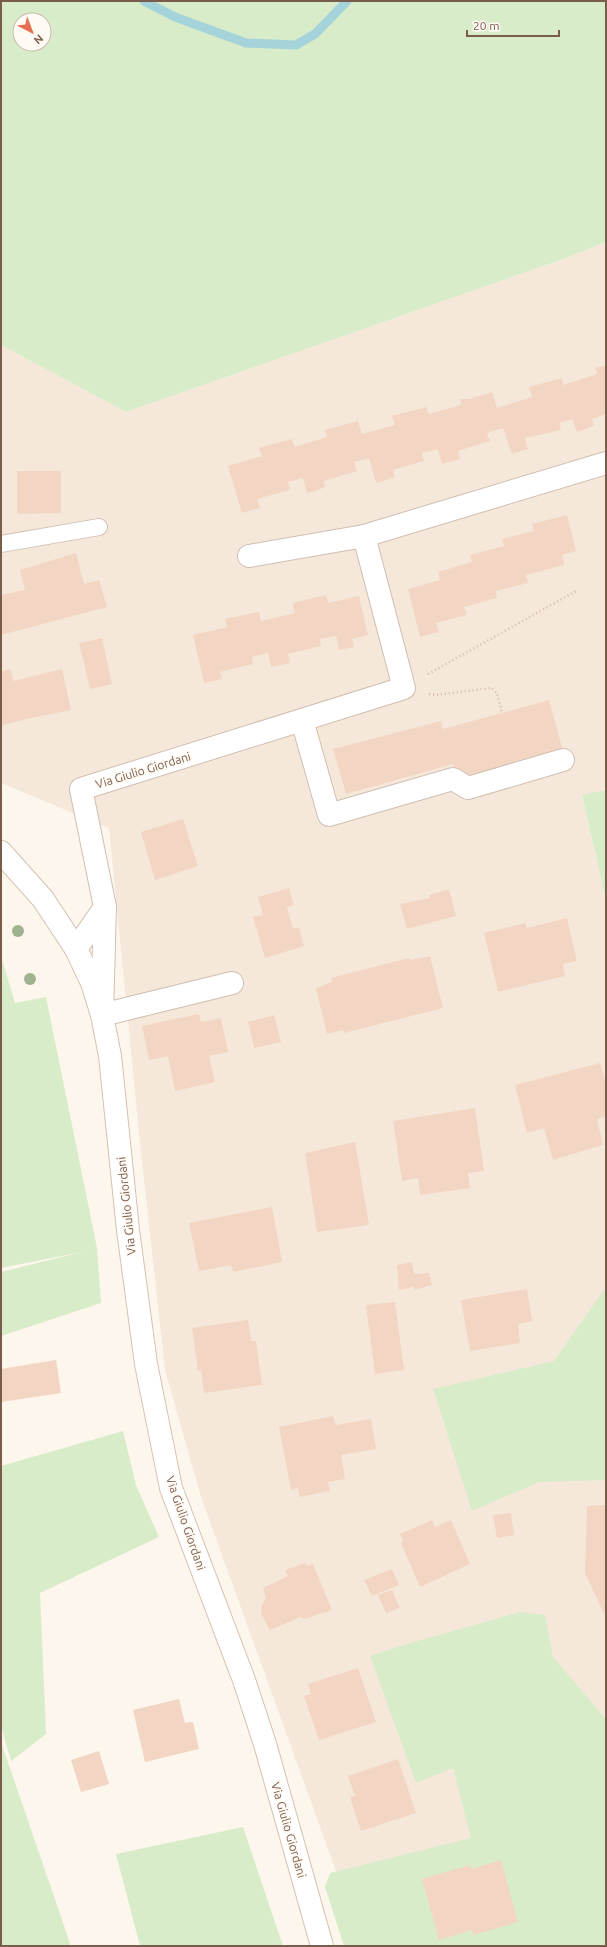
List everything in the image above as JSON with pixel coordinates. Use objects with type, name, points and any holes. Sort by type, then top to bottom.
[{"type":"street","points":[[249,556],[364,536],[606,463]]},
{"type":"street","points":[[364,536],[404,688],[302,720],[329,815],[453,780],[468,788],[563,760]]},
{"type":"street","name":"Via Giulio Giordani","points":[[102,1015],[105,907],[81,789],[302,720]]},
{"type":"street","name":"Via Giulio Giordani","points":[[1,852],[44,899],[76,949],[92,983],[102,1015],[110,1056],[128,1230],[146,1364],[171,1488],[244,1680],[265,1744],[322,1946]]},
{"type":"street","points":[[76,949],[105,907]]},
{"type":"street","points":[[102,1015],[232,983]]},
{"type":"lane","points":[[1,544],[99,527]]},
{"type":"path","points":[[404,688],[578,590]]},
{"type":"path","points":[[404,688],[436,695],[491,688],[497,693],[502,713]]},
{"type":"shaded area","points":[[606,242],[606,790],[582,796],[606,901],[606,1719],[553,1658],[606,1946],[363,1946],[201,1497],[165,1370],[140,1143],[109,828],[1,783],[1,345],[126,412],[569,257]]},
{"type":"green space","points":[[1,1],[606,1],[606,242],[569,257],[126,412],[1,345]]},
{"type":"green space","points":[[606,790],[606,901],[582,795]]},
{"type":"green space","points":[[1,956],[15,1003],[46,997],[97,1248],[101,1303],[1,1336],[1,1272],[82,1252],[1,1268]]},
{"type":"green space","points":[[606,1287],[606,1480],[539,1482],[472,1511],[433,1389],[554,1361]]},
{"type":"green space","points":[[123,1431],[136,1485],[159,1537],[40,1593],[46,1734],[11,1761],[1,1726],[1,1466]]},
{"type":"green space","points":[[520,1612],[545,1615],[553,1657],[606,1719],[606,1946],[344,1946],[325,1887],[330,1873],[471,1838],[453,1768],[416,1783],[370,1656],[410,1643]]},
{"type":"green space","points":[[1,1742],[71,1946],[1,1946]]},
{"type":"green space","points":[[243,1827],[283,1946],[140,1946],[116,1854]]},
{"type":"building","points":[[606,365],[606,414],[592,419],[594,426],[577,432],[572,419],[559,423],[561,430],[525,438],[528,449],[512,454],[503,428],[487,433],[490,441],[458,451],[460,459],[442,464],[438,449],[422,453],[424,461],[393,470],[395,477],[376,483],[369,458],[354,462],[357,471],[324,481],[325,487],[315,491],[307,493],[303,478],[288,482],[290,490],[257,499],[260,508],[242,513],[228,466],[262,456],[259,448],[292,439],[295,447],[327,437],[325,430],[358,421],[362,434],[395,425],[392,416],[426,407],[429,414],[461,405],[460,399],[469,399],[492,392],[497,408],[532,397],[529,387],[562,378],[563,385],[597,374],[595,368]]},
{"type":"building","points":[[17,471],[61,471],[61,513],[17,514]]},
{"type":"building","points":[[567,515],[576,551],[562,555],[564,565],[526,575],[528,583],[496,591],[497,598],[464,607],[467,615],[436,623],[439,632],[420,637],[408,589],[440,580],[438,572],[472,562],[470,555],[504,546],[502,539],[534,531],[532,524]]},
{"type":"building","points":[[76,553],[84,584],[99,580],[107,607],[1,635],[1,595],[25,590],[20,570]]},
{"type":"building","points":[[326,595],[328,603],[359,596],[368,635],[352,639],[354,647],[339,650],[336,636],[320,639],[321,646],[288,654],[290,663],[271,667],[268,653],[252,657],[253,664],[220,672],[222,679],[204,683],[193,635],[227,627],[225,619],[259,612],[261,621],[295,613],[292,603]]},
{"type":"building","points":[[102,638],[112,684],[90,689],[79,643]]},
{"type":"building","points":[[10,669],[14,681],[62,669],[71,710],[26,719],[1,726],[1,672]]},
{"type":"building","points":[[549,700],[563,751],[459,780],[453,764],[346,794],[333,749],[441,721],[443,729]]},
{"type":"building","points":[[183,819],[198,866],[155,880],[141,832]]},
{"type":"building","points":[[289,888],[294,905],[287,907],[293,929],[299,927],[304,946],[265,958],[253,917],[263,915],[258,897]]},
{"type":"building","points":[[449,889],[456,916],[407,929],[400,904],[430,898],[429,895]]},
{"type":"building","points":[[567,918],[577,961],[563,964],[565,976],[498,992],[484,933],[525,923],[527,928]]},
{"type":"building","points":[[430,956],[443,1008],[344,1033],[343,1030],[327,1034],[316,988],[332,982],[331,978],[409,958],[410,960]]},
{"type":"building","points":[[199,1014],[201,1022],[221,1018],[228,1052],[209,1056],[215,1082],[175,1091],[168,1056],[149,1060],[142,1026]]},
{"type":"building","points":[[274,1015],[281,1042],[254,1048],[248,1022]]},
{"type":"building","points":[[600,1063],[606,1084],[606,1116],[597,1119],[603,1145],[553,1160],[544,1128],[527,1133],[515,1085]]},
{"type":"building","points":[[475,1108],[484,1171],[468,1173],[470,1188],[420,1195],[418,1178],[402,1181],[393,1121]]},
{"type":"building","points":[[355,1142],[369,1225],[317,1232],[305,1153]]},
{"type":"building","points":[[272,1207],[282,1262],[233,1272],[231,1265],[199,1271],[189,1223]]},
{"type":"building","points":[[412,1262],[414,1274],[429,1273],[432,1285],[414,1290],[414,1287],[399,1290],[397,1265]]},
{"type":"building","points":[[527,1289],[532,1321],[518,1324],[520,1343],[470,1351],[461,1300]]},
{"type":"building","points":[[395,1302],[404,1370],[375,1374],[366,1305]]},
{"type":"building","points":[[248,1320],[251,1341],[256,1341],[262,1385],[204,1393],[201,1370],[198,1371],[192,1328]]},
{"type":"building","points":[[56,1360],[61,1393],[1,1402],[1,1369]]},
{"type":"building","points":[[333,1416],[336,1425],[371,1419],[376,1449],[341,1455],[345,1479],[328,1482],[330,1491],[300,1497],[298,1488],[291,1490],[279,1427]]},
{"type":"building","points":[[606,1505],[606,1618],[585,1573],[587,1506]]},
{"type":"building","points":[[511,1513],[514,1535],[497,1538],[493,1515]]},
{"type":"building","points":[[432,1520],[435,1527],[451,1520],[470,1564],[420,1587],[401,1543],[403,1542],[400,1534]]},
{"type":"building","points":[[305,1563],[307,1566],[313,1564],[332,1610],[304,1619],[301,1617],[270,1630],[261,1614],[262,1605],[266,1598],[263,1588],[288,1576],[285,1570]]},
{"type":"building","points":[[392,1569],[399,1585],[372,1596],[364,1580]]},
{"type":"building","points":[[392,1590],[400,1608],[386,1613],[378,1595]]},
{"type":"building","points":[[358,1668],[376,1722],[319,1740],[304,1696],[311,1694],[308,1684]]},
{"type":"building","points":[[179,1699],[185,1723],[193,1722],[199,1749],[145,1762],[133,1710]]},
{"type":"building","points":[[99,1751],[109,1784],[81,1792],[71,1760]]},
{"type":"building","points":[[398,1759],[416,1813],[361,1831],[350,1797],[355,1796],[348,1776]]},
{"type":"building","points":[[501,1860],[518,1922],[474,1935],[472,1930],[439,1940],[422,1879],[470,1865],[471,1869]]},
{"type":"waterway","points":[[144,1],[175,17],[246,43],[296,45],[315,34],[347,1]]}]
